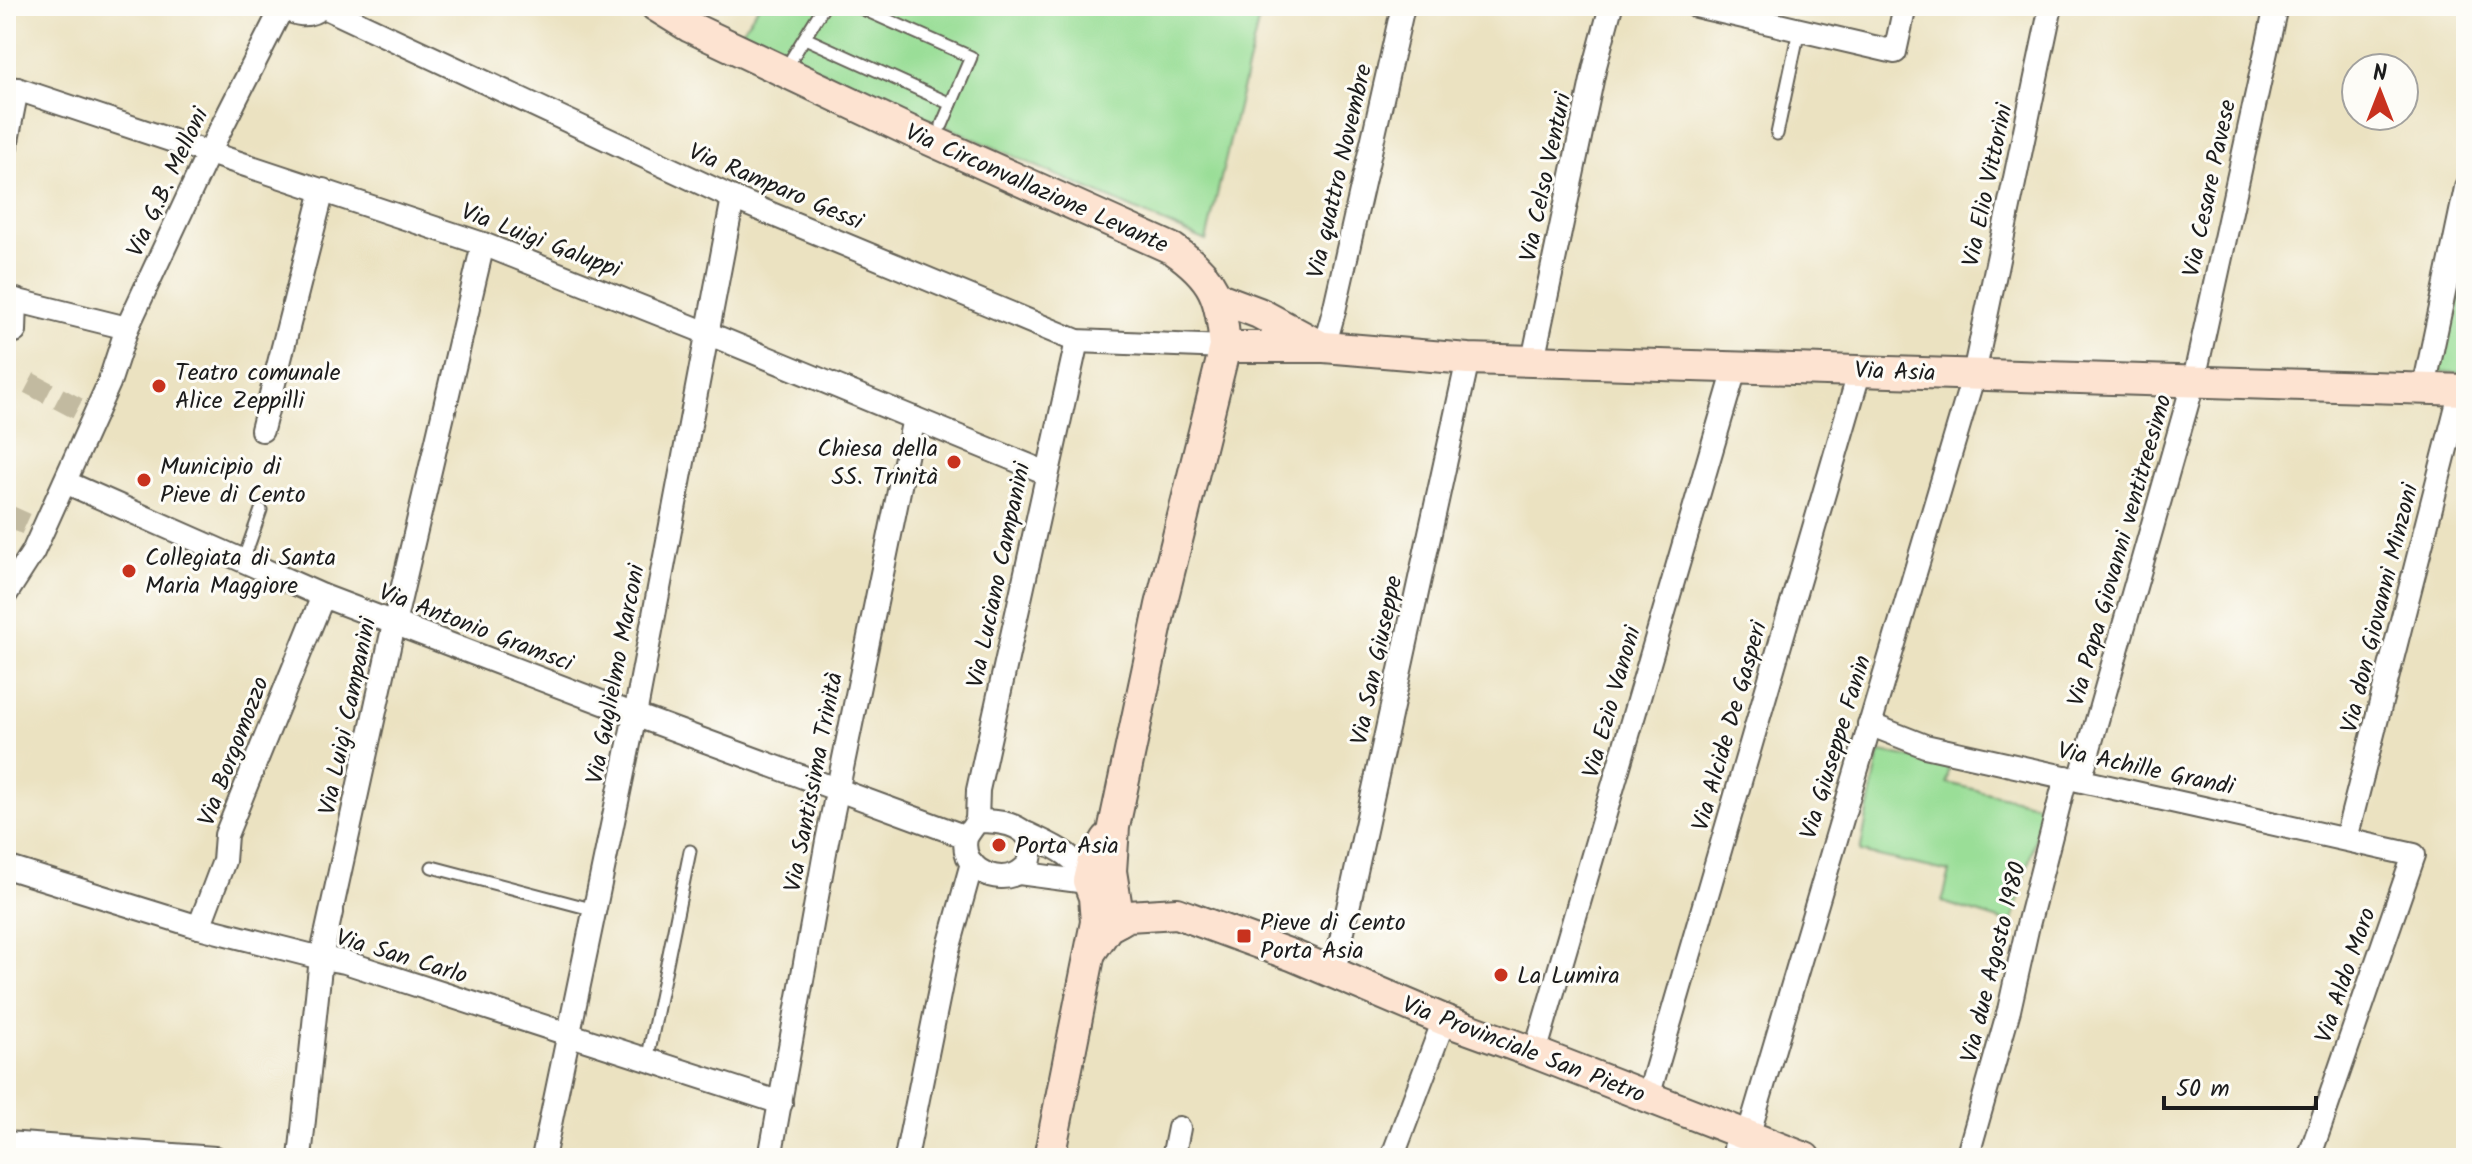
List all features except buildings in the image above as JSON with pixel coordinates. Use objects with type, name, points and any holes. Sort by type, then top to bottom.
[{"type":"main road","name":"Via Circonvallazione Levante","points":[[656,6],[690,27],[910,131],[1173,249],[1202,272],[1219,298]]},
{"type":"main road","points":[[1049,1158],[1092,950],[1098,888],[1111,871],[1109,836],[1161,605],[1225,347],[1219,298]]},
{"type":"main road","name":"Via Asia","points":[[1219,298],[1259,313],[1324,347]]},
{"type":"main road","name":"Via Asia","points":[[1225,347],[1324,347],[1468,359],[2464,390]]},
{"type":"main road","points":[[1098,888],[1177,913]]},
{"type":"main road","points":[[1098,888],[1117,901],[1119,921]]},
{"type":"main road","points":[[1092,950],[1108,927],[1128,916],[1177,913]]},
{"type":"main road","name":"Via Provinciale San Pietro","points":[[1177,913],[1244,936],[1444,1020],[1648,1097],[1752,1146],[1805,1158]]},
{"type":"street","points":[[280,7],[299,14],[312,14],[324,6]]},
{"type":"street","name":"Via Ramparo Gessi","points":[[324,6],[733,198],[1077,341],[1225,347]]},
{"type":"street","name":"Via quattro Novembre","points":[[1324,347],[1403,6]]},
{"type":"street","name":"Via Celso Venturi","points":[[1533,360],[1595,66],[1611,6]]},
{"type":"street","points":[[1696,6],[1895,52],[1905,6]]},
{"type":"street","name":"Via Elio Vittorini","points":[[1974,374],[2051,6]]},
{"type":"street","name":"Via Cesare Pavese","points":[[2194,380],[2276,6]]},
{"type":"street","name":"Via G.B. Melloni","points":[[6,594],[33,552],[109,383],[127,328],[280,7]]},
{"type":"street","points":[[6,146],[11,88]]},
{"type":"street","name":"Via Luigi Galuppi","points":[[11,88],[483,244],[1047,473]]},
{"type":"street","points":[[2424,388],[2466,188]]},
{"type":"street","points":[[262,430],[323,190]]},
{"type":"street","name":"Via Guglielmo Marconi","points":[[543,1158],[635,715],[733,198]]},
{"type":"street","name":"Via Luigi Campanini","points":[[300,1158],[321,958],[394,624],[483,244]]},
{"type":"street","points":[[15,331],[11,299],[127,328]]},
{"type":"street","name":"Via Luciano Campanini","points":[[972,829],[1077,341]]},
{"type":"street","name":"Via San Giuseppe","points":[[1334,972],[1468,359]]},
{"type":"street","name":"Via Ezio Vanoni","points":[[1535,1053],[1736,366]]},
{"type":"street","name":"Via Alcide De Gasperi","points":[[1648,1097],[1860,370]]},
{"type":"street","name":"Via Giuseppe Fanin","points":[[1752,1146],[1869,724],[1974,374]]},
{"type":"street","name":"Via Papa Giovanni ventitreesimo","points":[[2073,778],[2194,380]]},
{"type":"street","name":"Via don Giovanni Minzoni","points":[[2346,839],[2464,390]]},
{"type":"street","name":"Via Santissima Trinità","points":[[770,1158],[821,870],[914,418]]},
{"type":"street","name":"Via Antonio Gramsci","points":[[65,482],[323,596],[635,715],[838,789],[972,829],[992,821],[1015,826],[1051,845]]},
{"type":"street","name":"Via Borgomozzo","points":[[199,927],[224,861],[226,835],[323,596]]},
{"type":"street","name":"Via Achille Grandi","points":[[1869,724],[1925,746],[2414,855]]},
{"type":"street","name":"Via due Agosto 1980","points":[[1967,1158],[2009,1010],[2028,925],[2073,778]]},
{"type":"street","points":[[972,829],[967,853],[980,871],[996,878],[1019,873],[1098,888]]},
{"type":"street","points":[[1019,873],[1029,864],[1032,854],[1033,844],[1028,834]]},
{"type":"street","points":[[1051,845],[1092,850],[1109,836]]},
{"type":"street","points":[[1051,845],[1073,858],[1098,888]]},
{"type":"street","name":"Via Aldo Moro","points":[[2309,1158],[2414,855]]},
{"type":"street","points":[[906,1158],[948,950],[972,863]]},
{"type":"street","name":"Via San Carlo","points":[[6,867],[199,927],[345,962],[781,1103]]},
{"type":"street","points":[[1392,1158],[1444,1020]]},
{"type":"street","points":[[1173,1158],[1179,1128]]},
{"type":"street","points":[[6,1143],[215,1158]]},
{"type":"lane","points":[[792,58],[824,6]]},
{"type":"lane","points":[[856,6],[971,57],[942,125]]},
{"type":"lane","points":[[1777,134],[1799,30]]},
{"type":"lane","points":[[805,38],[951,104]]},
{"type":"lane","points":[[243,561],[261,510]]},
{"type":"lane","points":[[647,1061],[690,851]]},
{"type":"lane","points":[[432,867],[595,910]]},
{"type":"green space","points":[[759,6],[1262,6],[1206,241],[739,35]]},
{"type":"green space","points":[[2455,293],[2466,295],[2466,373],[2440,372]]},
{"type":"green space","points":[[1880,752],[1949,765],[1947,783],[2044,806],[2012,924],[1942,902],[1950,872],[1860,852]]},
{"type":"tunnel","points":[[29,383],[88,414]]},
{"type":"tunnel","points":[[6,515],[42,531]]},
{"type":"place","name":"Teatro comunale Alice Zeppilli","points":[[159,386]]},
{"type":"place","name":"Chiesa della SS. Trinità","points":[[954,462]]},
{"type":"place","name":"Municipio di Pieve di Cento","points":[[144,480]]},
{"type":"place","name":"Collegiata di Santa Maria Maggiore","points":[[129,571]]},
{"type":"place","name":"Porta Asia","points":[[999,845]]},
{"type":"place","name":"Pieve di Cento Porta Asia","points":[[1244,936]]},
{"type":"place","name":"La Lumira","points":[[1501,975]]}]
